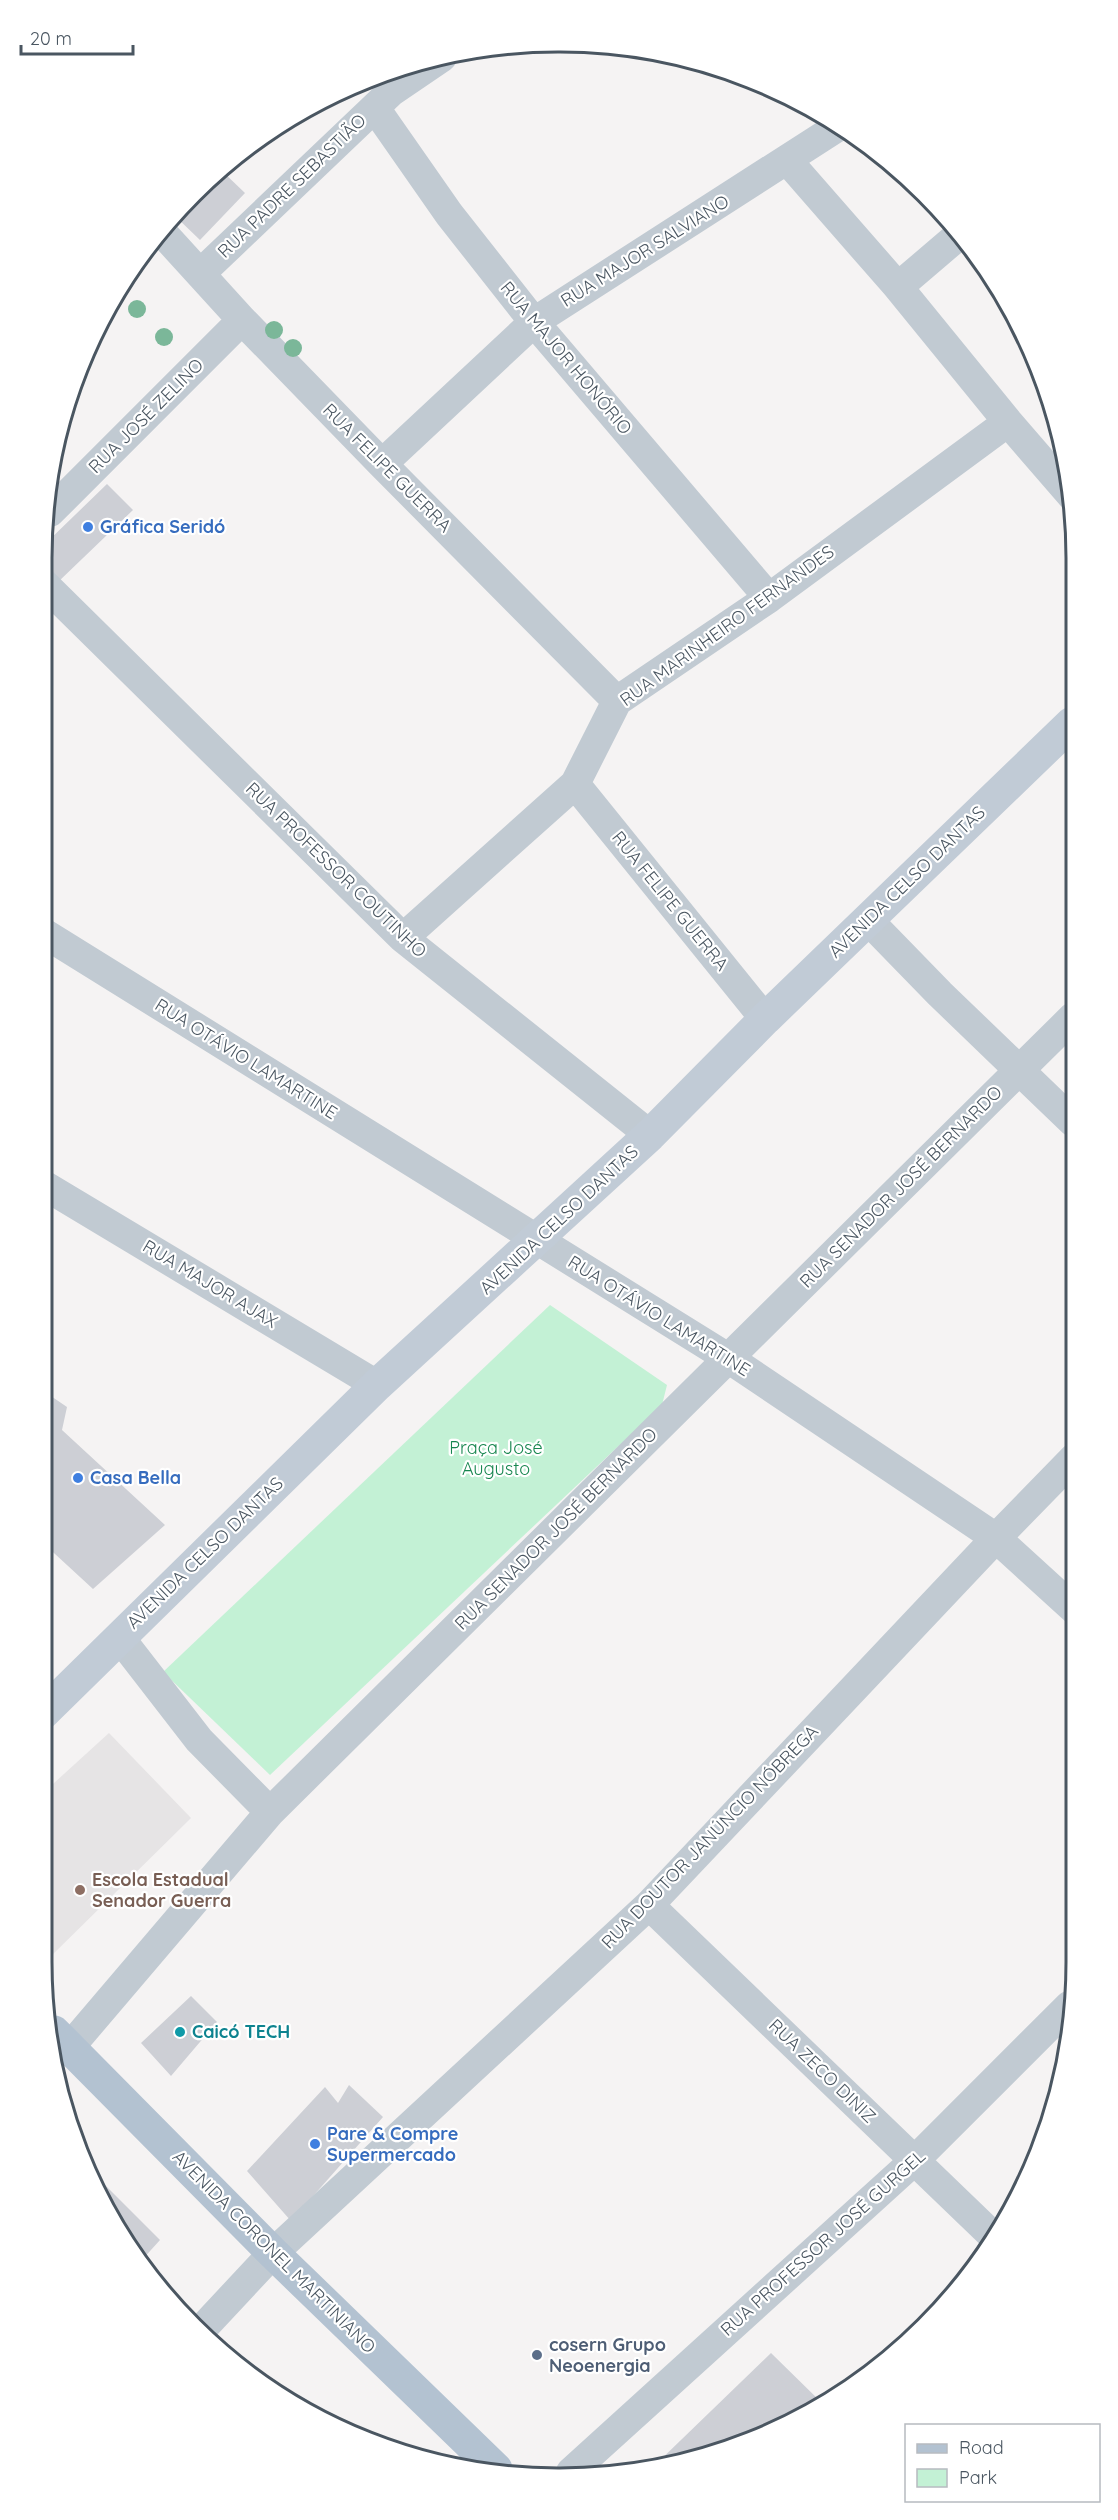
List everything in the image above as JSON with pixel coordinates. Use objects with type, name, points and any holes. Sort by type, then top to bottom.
[{"type":"main road","name":"AVENIDA CELSO DANTAS","points":[[52,1704],[377,1385],[650,1136],[765,1018],[1066,729]]},
{"type":"main road","name":"AVENIDA CORONEL MARTINIANO","points":[[60,2046],[489,2462]]},
{"type":"street","name":"RUA PADRE SEBASTIÃO","points":[[200,274],[382,92],[412,74]]},
{"type":"street","name":"RUA MAJOR HONÓRIO","points":[[382,92],[449,214],[534,322],[769,598]]},
{"type":"street","name":"RUA MAJOR SALVIANO","points":[[382,464],[534,322],[830,132]]},
{"type":"street","points":[[787,160],[898,287],[1059,481]]},
{"type":"street","name":"RUA FELIPE GUERRA","points":[[167,238],[242,320],[382,464],[617,700]]},
{"type":"street","points":[[898,287],[953,241]]},
{"type":"street","name":"RUA JOSÉ ZELINO","points":[[56,506],[242,320]]},
{"type":"street","name":"RUA MARINHEIRO FERNANDES","points":[[403,938],[574,784],[617,700],[769,598],[1008,422]]},
{"type":"street","name":"RUA PROFESSOR COUTINHO","points":[[52,592],[403,938],[650,1136]]},
{"type":"street","name":"RUA FELIPE GUERRA","points":[[574,784],[765,1018]]},
{"type":"street","points":[[868,920],[1066,1115]]},
{"type":"street","name":"RUA OTÁVIO LAMARTINE","points":[[52,938],[728,1358],[996,1538],[1066,1602]]},
{"type":"street","name":"RUA SENADOR JOSÉ BERNARDO","points":[[60,2046],[270,1812],[1066,1024]]},
{"type":"street","name":"RUA MAJOR AJAX","points":[[52,1190],[377,1385]]},
{"type":"street","name":"RUA DOUTOR JANÚNCIO NÓBREGA","points":[[206,2324],[273,2253],[649,1905],[1066,1466]]},
{"type":"street","points":[[120,1638],[199,1740],[270,1812]]},
{"type":"street","name":"RUA ZECO DINIZ","points":[[649,1905],[987,2231]]},
{"type":"street","name":"RUA PROFESSOR JOSÉ GURGEL","points":[[577,2467],[915,2160],[1062,2013]]},
{"type":"shaded area","name":"Escola Estadual Senador Guerra","points":[[109,1733],[191,1818],[52,1955],[52,1785]]},
{"type":"green space","name":"Praça José Augusto","points":[[550,1305],[667,1385],[662,1405],[270,1775],[163,1672]]},
{"type":"building","points":[[227,176],[245,193],[200,240],[181,222]]},
{"type":"building","name":"Gráfica Seridó","points":[[107,484],[133,510],[57,583],[52,578],[53,536]]},
{"type":"building","name":"Casa Bella","points":[[52,1397],[67,1407],[62,1430],[165,1525],[93,1589],[52,1551]]},
{"type":"building","name":"Caicó TECH","points":[[191,1996],[217,2022],[171,2076],[141,2043]]},
{"type":"building","name":"Pare & Compre Supermercado","points":[[349,2085],[383,2117],[291,2221],[247,2171],[325,2087],[338,2103]]},
{"type":"building","points":[[105,2185],[160,2240],[147,2255],[120,2214]]},
{"type":"building","points":[[771,2353],[816,2397],[753,2429],[722,2441],[664,2457]]},
{"type":"place","name":"Gráfica Seridó","points":[[88,527]]},
{"type":"place","name":"Casa Bella","points":[[78,1478]]},
{"type":"place","name":"Escola Estadual Senador Guerra","points":[[80,1890]]},
{"type":"place","name":"Caicó TECH","points":[[180,2032]]},
{"type":"place","name":"Pare & Compre Supermercado","points":[[315,2144]]},
{"type":"place","name":"cosern Grupo Neoenergia","points":[[537,2355]]}]
